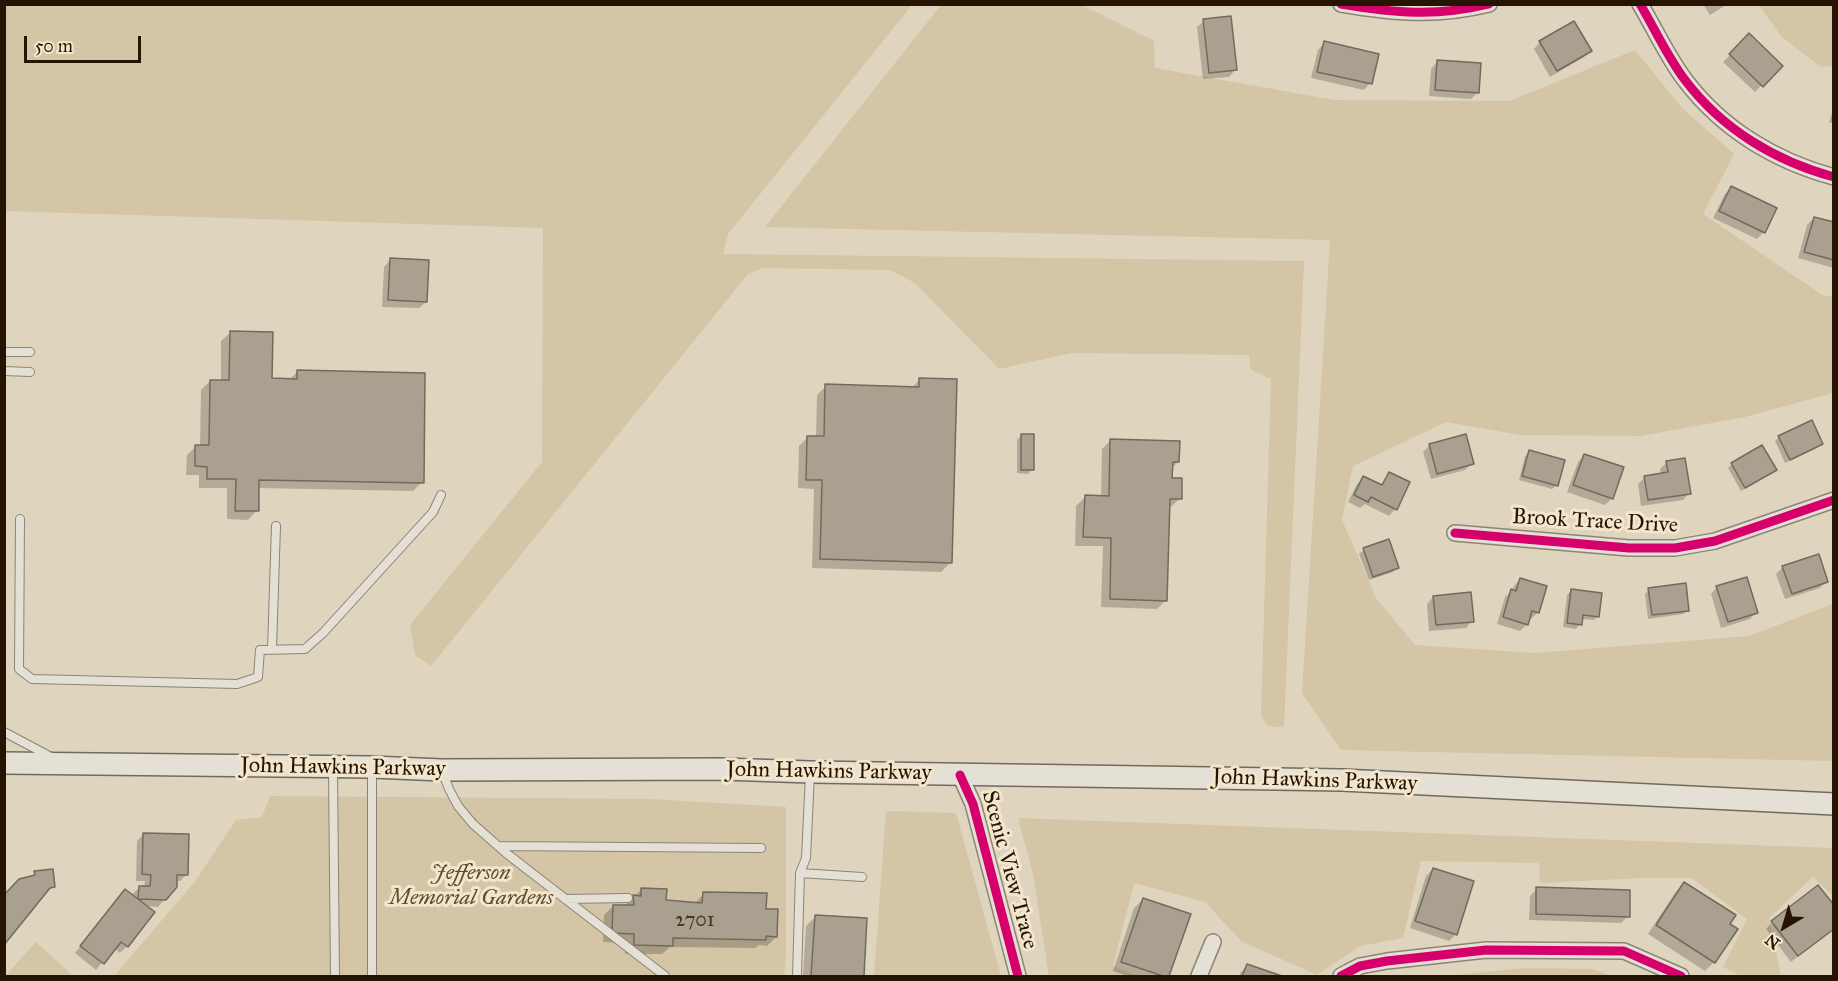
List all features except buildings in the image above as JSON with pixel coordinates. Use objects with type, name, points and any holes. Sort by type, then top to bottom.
[{"type":"main road","name":"John Hawkins Parkway","points":[[4,763],[372,767],[442,770],[722,769],[1342,780],[1833,804]]},
{"type":"street","points":[[1341,4],[1385,11],[1433,14],[1490,4]]},
{"type":"street","points":[[1640,4],[1684,79],[1708,106],[1734,129],[1760,147],[1783,160],[1833,177]]},
{"type":"street","name":"Brook Trace Drive","points":[[1455,533],[1629,548],[1675,548],[1715,541],[1833,500]]},
{"type":"street","name":"Scenic View Trace","points":[[960,775],[973,804],[1018,976]]},
{"type":"street","points":[[1199,976],[1213,942]]},
{"type":"street","points":[[1341,976],[1360,966],[1387,961],[1486,950],[1624,951],[1681,976]]},
{"type":"lane","points":[[4,352],[30,352]]},
{"type":"lane","points":[[4,371],[30,372]]},
{"type":"lane","points":[[20,519],[19,669],[32,679],[237,684],[258,677],[260,650],[305,649],[323,633],[433,512],[441,495]]},
{"type":"lane","points":[[272,649],[276,526]]},
{"type":"lane","points":[[4,732],[63,763]]},
{"type":"lane","points":[[372,767],[372,976]]},
{"type":"lane","points":[[333,768],[335,976]]},
{"type":"lane","points":[[442,770],[458,806],[473,824],[665,976]]},
{"type":"lane","points":[[797,976],[800,873],[806,858],[811,772]]},
{"type":"lane","points":[[498,846],[760,848]]},
{"type":"lane","points":[[800,873],[862,877]]},
{"type":"lane","points":[[565,899],[628,898]]},
{"type":"green space","points":[[5,4],[912,5],[728,234],[723,254],[1304,261],[1284,726],[1274,727],[1266,724],[1261,715],[1271,379],[1251,370],[1249,355],[1071,353],[999,369],[915,283],[890,270],[762,268],[748,274],[431,666],[415,655],[410,625],[542,462],[543,228],[5,211]]},
{"type":"green space","points":[[941,5],[1082,5],[1154,41],[1155,68],[1334,100],[1509,101],[1635,50],[1682,108],[1734,154],[1703,214],[1824,296],[1833,296],[1833,393],[1745,417],[1640,436],[1520,435],[1446,422],[1353,466],[1342,520],[1376,598],[1415,645],[1535,653],[1749,636],[1833,604],[1833,761],[1341,750],[1302,693],[1330,240],[765,227]]},
{"type":"green space","points":[[1759,5],[1833,5],[1833,66],[1821,67],[1781,36]]},
{"type":"green space","name":"Jefferson Memorial Gardens","points":[[270,796],[650,799],[786,807],[784,976],[114,976],[194,883],[236,820],[262,817]]},
{"type":"green space","points":[[886,811],[956,813],[1001,976],[874,976]]},
{"type":"green space","points":[[1018,818],[1833,848],[1833,896],[1813,877],[1769,918],[1781,976],[1741,976],[1723,967],[1747,919],[1692,878],[1540,883],[1539,863],[1421,861],[1403,938],[1360,946],[1317,975],[1241,941],[1205,902],[1134,883],[1113,966],[1137,976],[1049,976],[1033,874]]},
{"type":"green space","points":[[36,942],[73,976],[5,976]]},
{"type":"green space","points":[[1525,968],[1591,969],[1612,976],[1446,976]]},
{"type":"cycle path","points":[[1341,4],[1379,10],[1415,12],[1451,11],[1489,4]]},
{"type":"cycle path","points":[[1640,4],[1685,80],[1716,114],[1751,141],[1771,152],[1791,162],[1834,177]]},
{"type":"cycle path","points":[[1455,533],[1629,548],[1675,548],[1715,541],[1834,500]]},
{"type":"cycle path","points":[[960,775],[973,804],[1018,976]]},
{"type":"cycle path","points":[[1341,976],[1360,966],[1387,961],[1486,950],[1624,951],[1681,976]]}]
